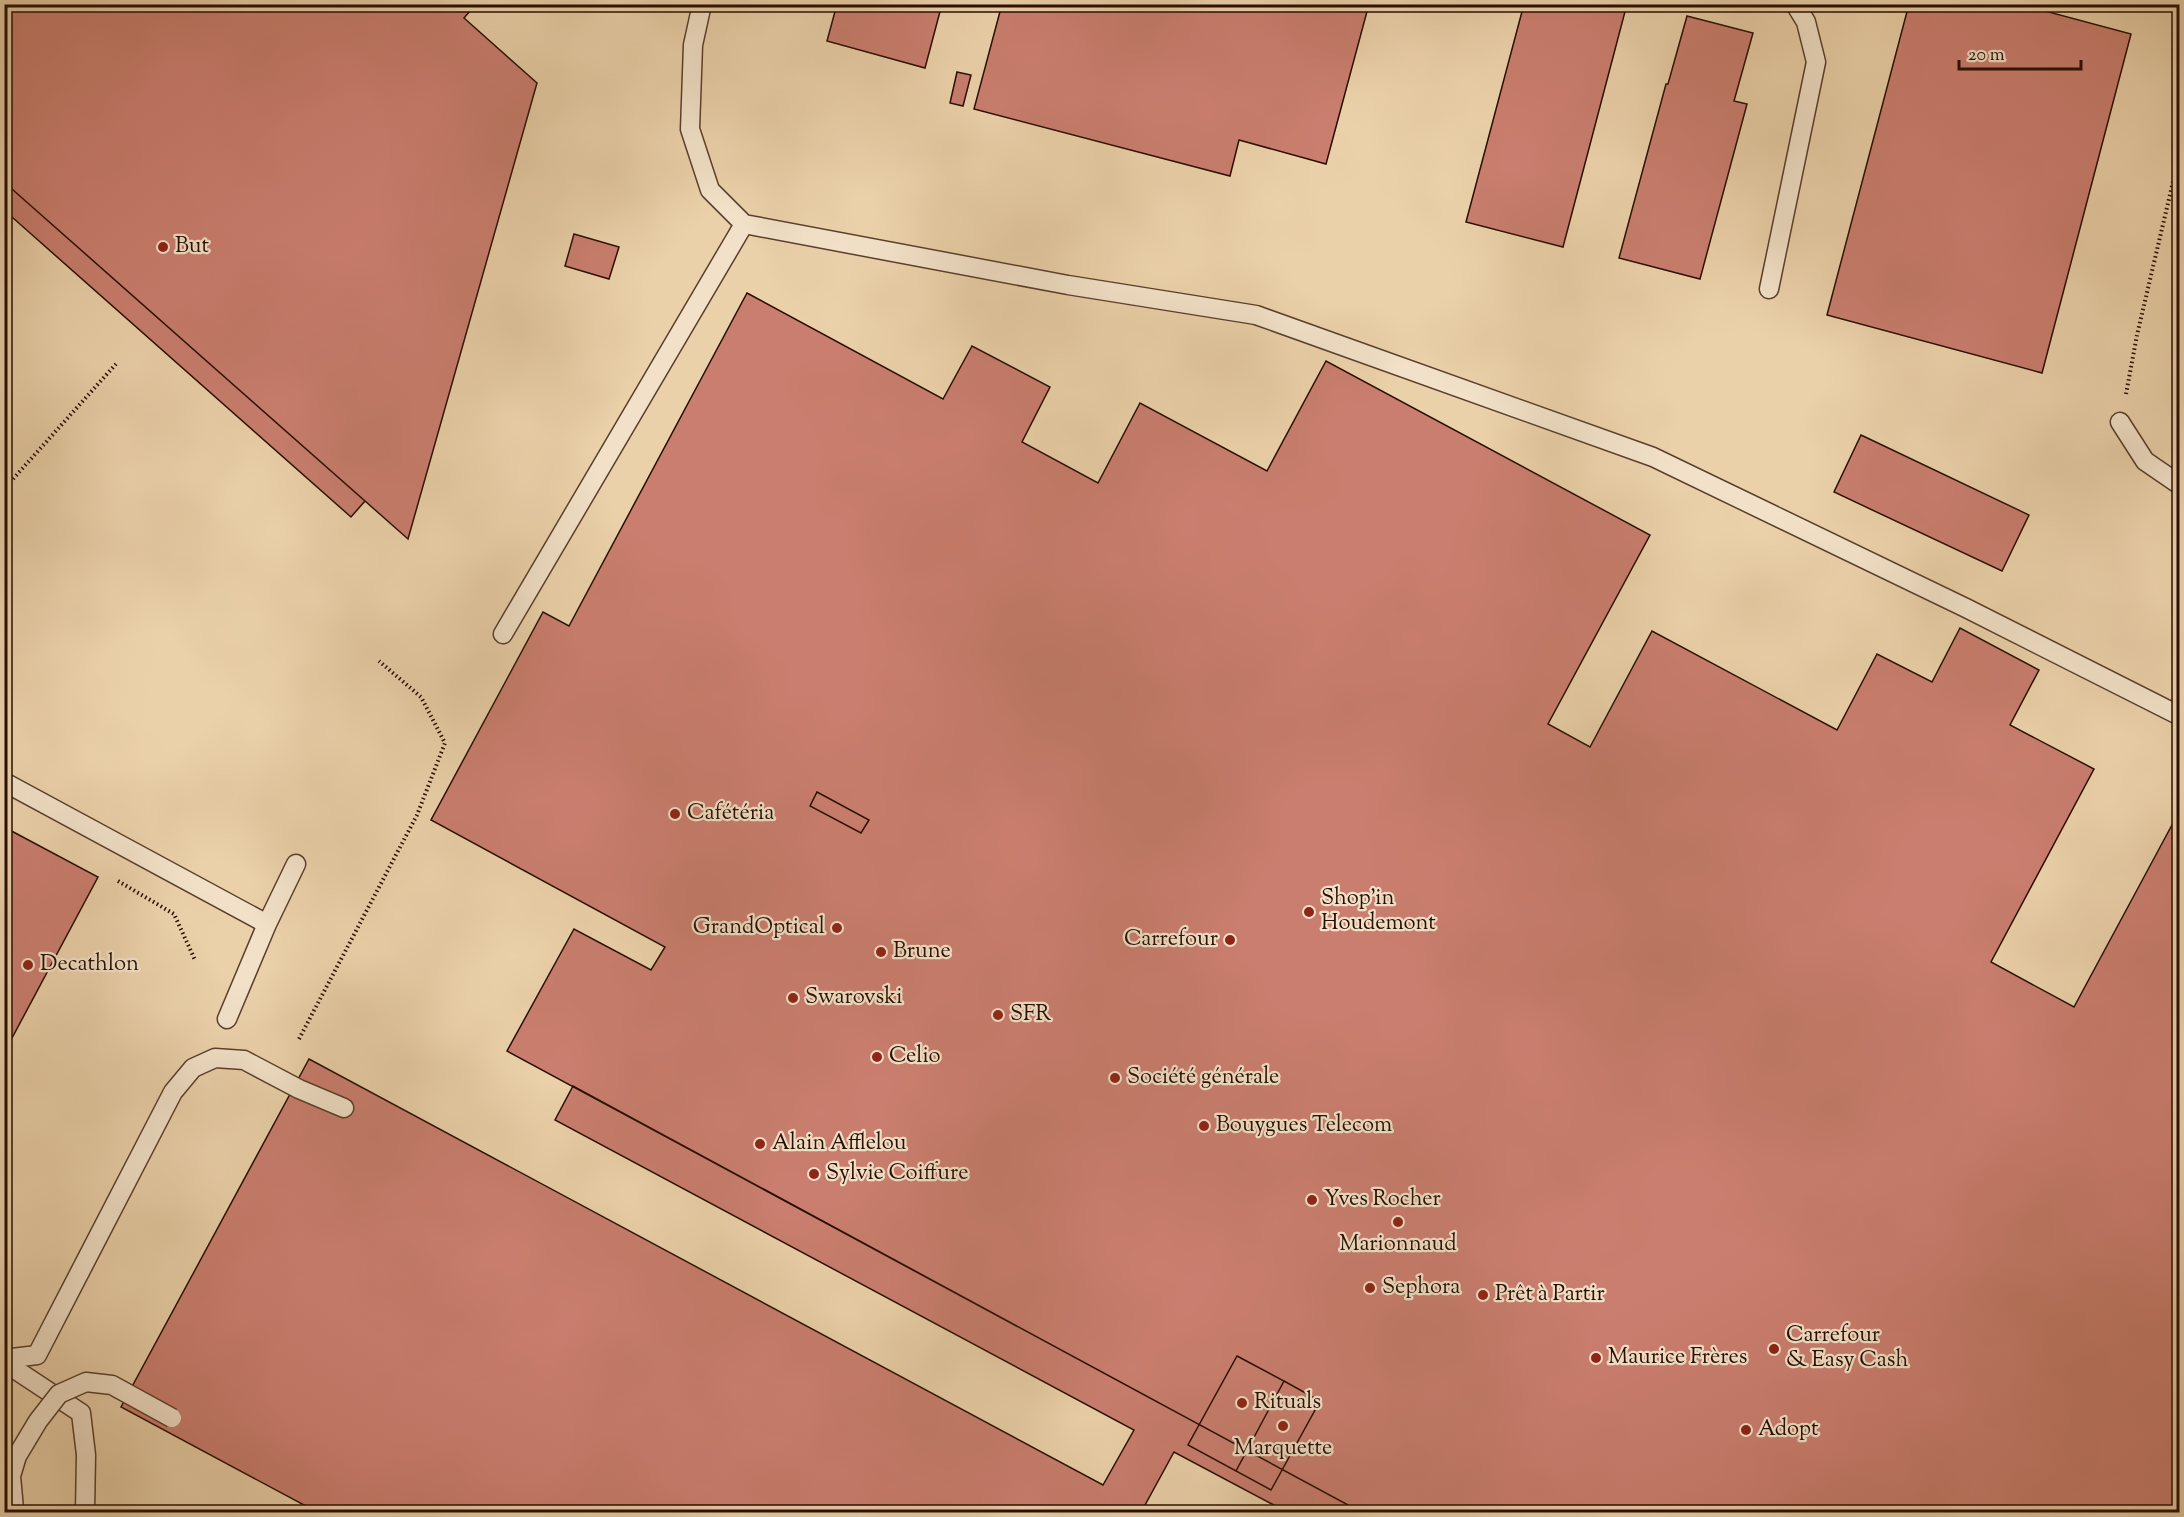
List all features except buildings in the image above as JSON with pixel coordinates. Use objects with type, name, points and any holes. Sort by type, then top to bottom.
[{"type":"lane","points":[[702,4],[693,45],[690,129],[710,190],[744,224],[1068,285],[1256,315],[1653,457],[1966,608],[2180,716]]},
{"type":"lane","points":[[1769,290],[1816,62],[1806,22],[1795,4]]},
{"type":"lane","points":[[503,634],[744,224]]},
{"type":"lane","points":[[2120,422],[2145,461],[2180,485]]},
{"type":"lane","points":[[4,782],[267,924]]},
{"type":"lane","points":[[227,1019],[267,924],[296,864]]},
{"type":"lane","points":[[4,1360],[37,1356],[173,1092],[193,1068],[215,1058],[244,1060],[299,1089],[344,1108]]},
{"type":"lane","points":[[4,1360],[81,1413],[86,1455],[85,1512]]},
{"type":"lane","points":[[15,1511],[11,1476],[17,1456],[38,1421],[59,1394],[86,1382],[112,1385],[172,1418]]},
{"type":"path","points":[[2120,422],[2137,335],[2180,153]]},
{"type":"path","points":[[4,489],[116,364]]},
{"type":"path","points":[[299,1039],[417,815],[446,743],[421,697],[379,661]]},
{"type":"path","points":[[174,914],[195,960]]},
{"type":"place","name":"But","points":[[163,247]]},
{"type":"place","name":"Cafétéria","points":[[675,814]]},
{"type":"place","name":"Shop’in Houdemont","points":[[1309,912]]},
{"type":"place","name":"GrandOptical","points":[[837,928]]},
{"type":"place","name":"Carrefour","points":[[1230,940]]},
{"type":"place","name":"Brune","points":[[881,952]]},
{"type":"place","name":"Decathlon","points":[[28,965]]},
{"type":"place","name":"Swarovski","points":[[793,998]]},
{"type":"place","name":"SFR","points":[[998,1015]]},
{"type":"place","name":"Celio","points":[[877,1057]]},
{"type":"place","name":"Société générale","points":[[1115,1078]]},
{"type":"place","name":"Bouygues Telecom","points":[[1204,1126]]},
{"type":"place","name":"Alain Afflelou","points":[[760,1144]]},
{"type":"place","name":"Sylvie Coiffure","points":[[814,1174]]},
{"type":"place","name":"Yves Rocher","points":[[1312,1200]]},
{"type":"place","name":"Marionnaud","points":[[1398,1222]]},
{"type":"place","name":"Sephora","points":[[1370,1288]]},
{"type":"place","name":"Prêt à Partir","points":[[1483,1295]]},
{"type":"place","name":"Carrefour & Easy Cash","points":[[1774,1349]]},
{"type":"place","name":"Maurice Frères","points":[[1596,1358]]},
{"type":"place","name":"Rituals","points":[[1242,1403]]},
{"type":"place","name":"Marquette","points":[[1283,1426]]},
{"type":"place","name":"Adopt","points":[[1746,1430]]}]
